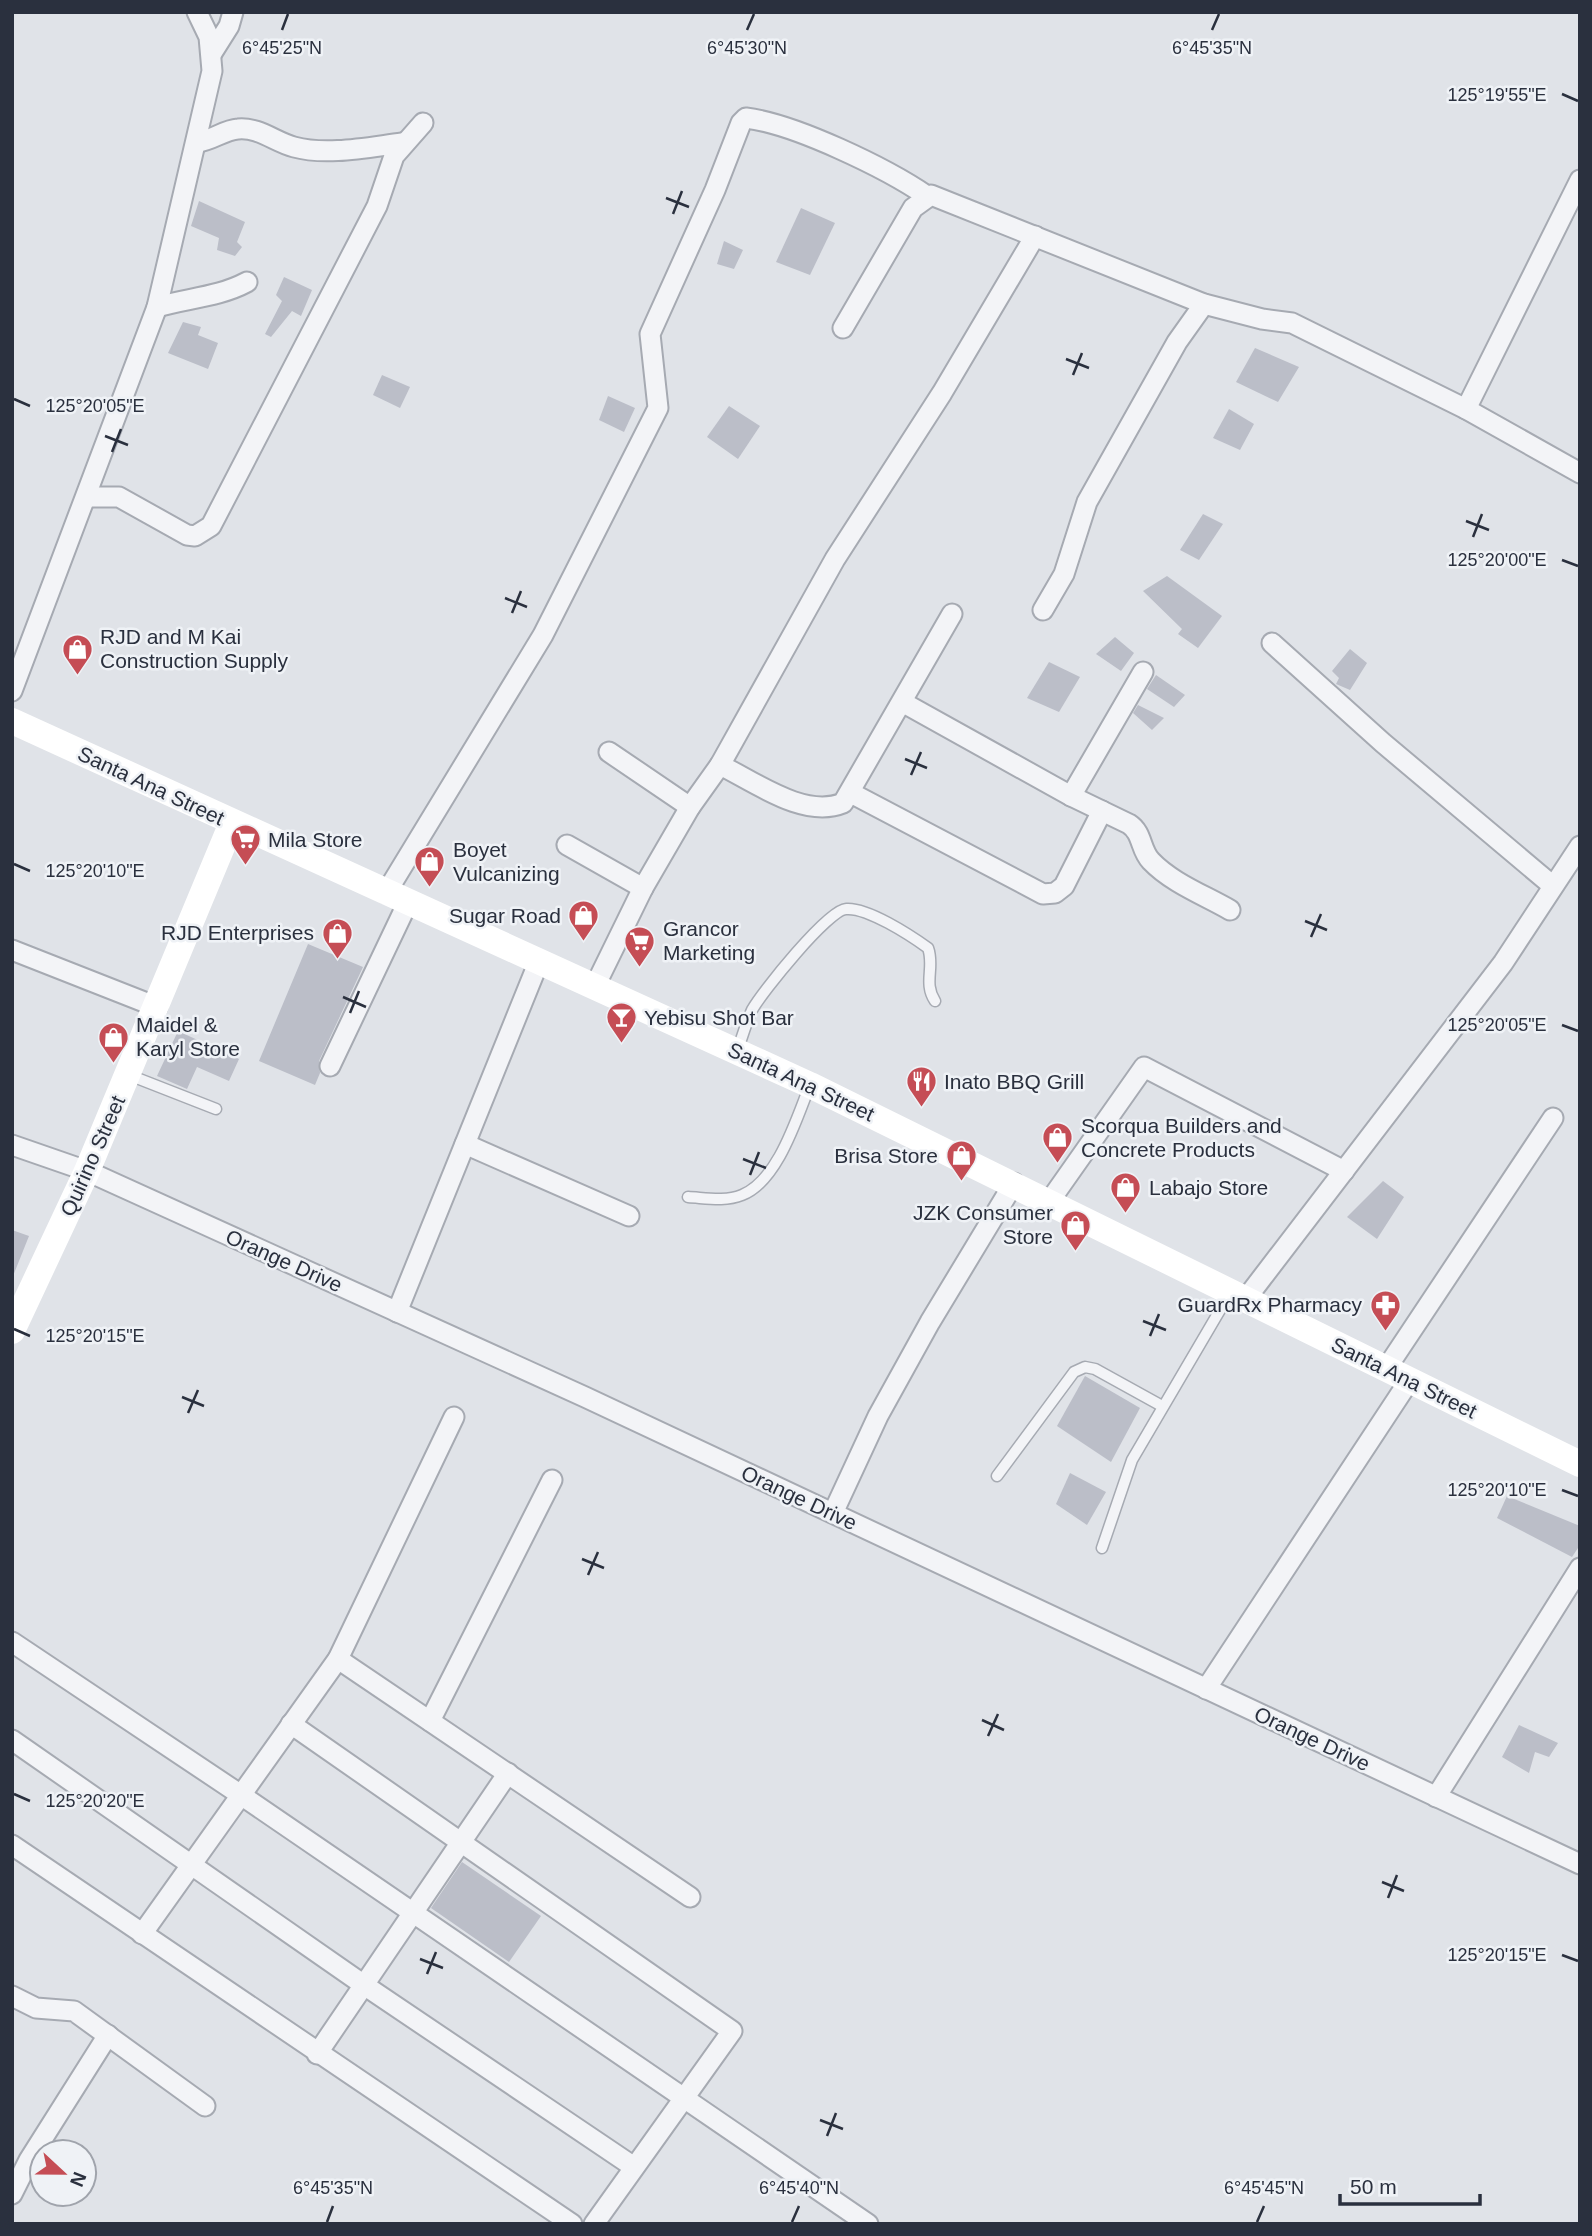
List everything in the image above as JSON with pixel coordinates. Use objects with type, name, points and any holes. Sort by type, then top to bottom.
[{"type":"main road","name":"Santa Ana Street","points":[[12,721],[810,1085],[1014,1183],[1580,1464]]},
{"type":"main road","name":"Quirino Street","points":[[12,1331],[87,1171],[232,823]]},
{"type":"street","points":[[12,691],[157,307],[209,91],[212,53],[197,12]]},
{"type":"street","points":[[212,53],[229,26],[233,12]]},
{"type":"street","points":[[330,1066],[397,898],[543,635],[658,408],[650,334],[715,190],[741,123],[746,118],[764,120],[820,142],[910,184],[928,196],[1204,304],[1262,319],[1293,323],[1466,409],[1580,473]]},
{"type":"street","points":[[87,497],[118,497],[187,535],[195,536],[211,526],[377,206],[387,182],[388,169],[402,144],[423,123]]},
{"type":"street","points":[[198,142],[217,139],[235,129],[250,129],[295,147],[324,150],[402,144]]},
{"type":"street","points":[[1466,409],[1580,180]]},
{"type":"street","points":[[843,328],[913,208],[928,196]]},
{"type":"street","points":[[595,986],[643,888],[690,807],[720,765],[835,559],[942,393],[1035,236]]},
{"type":"street","points":[[157,307],[190,297],[219,295],[247,282]]},
{"type":"street","points":[[1043,610],[1064,574],[1087,502],[1177,342],[1204,304]]},
{"type":"street","points":[[720,765],[807,806],[832,807],[843,803],[952,614]]},
{"type":"street","points":[[1272,643],[1383,743],[1553,886]]},
{"type":"street","points":[[1071,796],[1143,672]]},
{"type":"street","points":[[902,702],[1071,796],[1135,828],[1149,859],[1162,871],[1230,910]]},
{"type":"street","points":[[609,752],[690,807]]},
{"type":"street","points":[[851,793],[1043,894],[1055,893],[1064,886],[1102,811]]},
{"type":"street","points":[[567,845],[643,888]]},
{"type":"street","points":[[1238,1296],[1344,1171],[1503,963],[1580,846]]},
{"type":"street","points":[[12,950],[157,1007]]},
{"type":"street","points":[[397,1312],[539,961]]},
{"type":"street","points":[[1049,1202],[1144,1067],[1344,1171]]},
{"type":"street","points":[[1385,1369],[1553,1118]]},
{"type":"street","points":[[465,1144],[629,1216]]},
{"type":"street","name":"Orange Drive","points":[[12,1145],[87,1171],[397,1312],[834,1513],[1580,1864]]},
{"type":"street","points":[[834,1513],[891,1393],[1014,1183]]},
{"type":"street","points":[[1206,1689],[1409,1381]]},
{"type":"street","points":[[142,1934],[338,1659],[454,1417]]},
{"type":"street","points":[[430,1721],[552,1480]]},
{"type":"street","points":[[1436,1797],[1580,1568]]},
{"type":"street","points":[[12,1642],[241,1795],[868,2224]]},
{"type":"street","points":[[338,1659],[690,1897]]},
{"type":"street","points":[[291,1724],[732,2031],[594,2224]]},
{"type":"street","points":[[12,1740],[364,1985],[634,2167]]},
{"type":"street","points":[[317,2054],[508,1773]]},
{"type":"street","points":[[12,1845],[317,2054],[572,2224]]},
{"type":"street","points":[[12,1996],[36,2008],[74,2011],[205,2106]]},
{"type":"street","points":[[12,2194],[36,2149],[108,2035]]},
{"type":"lane","points":[[736,1052],[752,1009],[804,943],[831,914],[842,909],[856,909],[928,948],[931,958],[928,990],[935,1001]]},
{"type":"lane","points":[[128,1075],[216,1109]]},
{"type":"lane","points":[[688,1197],[723,1200],[744,1195],[761,1181],[788,1139],[810,1085]]},
{"type":"lane","points":[[1102,1548],[1132,1460],[1162,1406],[1238,1296]]},
{"type":"lane","points":[[996,1476],[1074,1372],[1085,1367],[1095,1369],[1162,1406]]},
{"type":"building","points":[[199,201],[245,222],[237,242],[242,247],[235,256],[217,250],[219,238],[191,226]]},
{"type":"building","points":[[801,208],[835,223],[810,275],[776,262]]},
{"type":"building","points":[[724,241],[743,250],[734,269],[717,264]]},
{"type":"building","points":[[284,277],[312,290],[301,316],[292,311],[271,337],[265,334],[282,301],[276,295]]},
{"type":"building","points":[[183,322],[201,327],[198,335],[218,343],[208,369],[168,353]]},
{"type":"building","points":[[1255,348],[1299,367],[1278,402],[1236,382]]},
{"type":"building","points":[[382,375],[410,387],[400,408],[373,395]]},
{"type":"building","points":[[608,396],[635,408],[624,432],[599,420]]},
{"type":"building","points":[[729,406],[760,426],[738,459],[707,437]]},
{"type":"building","points":[[1229,409],[1254,424],[1240,450],[1213,438]]},
{"type":"building","points":[[1203,514],[1223,524],[1199,560],[1180,550]]},
{"type":"building","points":[[1167,576],[1222,616],[1198,648],[1178,634],[1182,629],[1143,591]]},
{"type":"building","points":[[1115,637],[1134,653],[1121,671],[1096,654]]},
{"type":"building","points":[[1350,649],[1367,663],[1350,690],[1336,684],[1339,678],[1332,671]]},
{"type":"building","points":[[1049,662],[1080,677],[1059,712],[1027,698]]},
{"type":"building","points":[[1156,675],[1185,695],[1174,707],[1147,689]]},
{"type":"building","points":[[1138,705],[1164,718],[1152,730],[1133,713]]},
{"type":"building","points":[[308,944],[363,967],[319,1061],[320,1073],[315,1085],[259,1061]]},
{"type":"building","points":[[178,1031],[239,1059],[229,1081],[197,1067],[187,1089],[157,1076]]},
{"type":"building","points":[[1383,1181],[1404,1197],[1377,1239],[1347,1217]]},
{"type":"building","points":[[12,1230],[29,1236],[13,1276],[12,1275]]},
{"type":"building","points":[[1085,1376],[1140,1408],[1111,1462],[1057,1426]]},
{"type":"building","points":[[1070,1473],[1106,1492],[1087,1525],[1056,1504]]},
{"type":"building","points":[[1507,1496],[1580,1526],[1580,1545],[1572,1557],[1497,1518]]},
{"type":"building","points":[[1519,1725],[1558,1743],[1549,1757],[1535,1752],[1529,1773],[1502,1757]]},
{"type":"building","points":[[462,1862],[541,1916],[509,1962],[431,1908]]},
{"type":"place","name":"RJD and M Kai Construction Supply","points":[[77,676]]},
{"type":"place","name":"Mila Store","points":[[245,867]]},
{"type":"place","name":"Boyet Vulcanizing","points":[[430,889]]},
{"type":"place","name":"Sugar Road","points":[[584,943]]},
{"type":"place","name":"RJD Enterprises","points":[[337,960]]},
{"type":"place","name":"Grancor Marketing","points":[[640,968]]},
{"type":"place","name":"Yebisu Shot Bar","points":[[621,1045]]},
{"type":"place","name":"Maidel & Karyl Store","points":[[113,1064]]},
{"type":"place","name":"Inato BBQ Grill","points":[[921,1109]]},
{"type":"place","name":"Scorqua Builders and Concrete Products","points":[[1058,1165]]},
{"type":"place","name":"Brisa Store","points":[[961,1183]]},
{"type":"place","name":"Labajo Store","points":[[1126,1215]]},
{"type":"place","name":"JZK Consumer Store","points":[[1076,1252]]},
{"type":"place","name":"GuardRx Pharmacy","points":[[1385,1332]]}]
